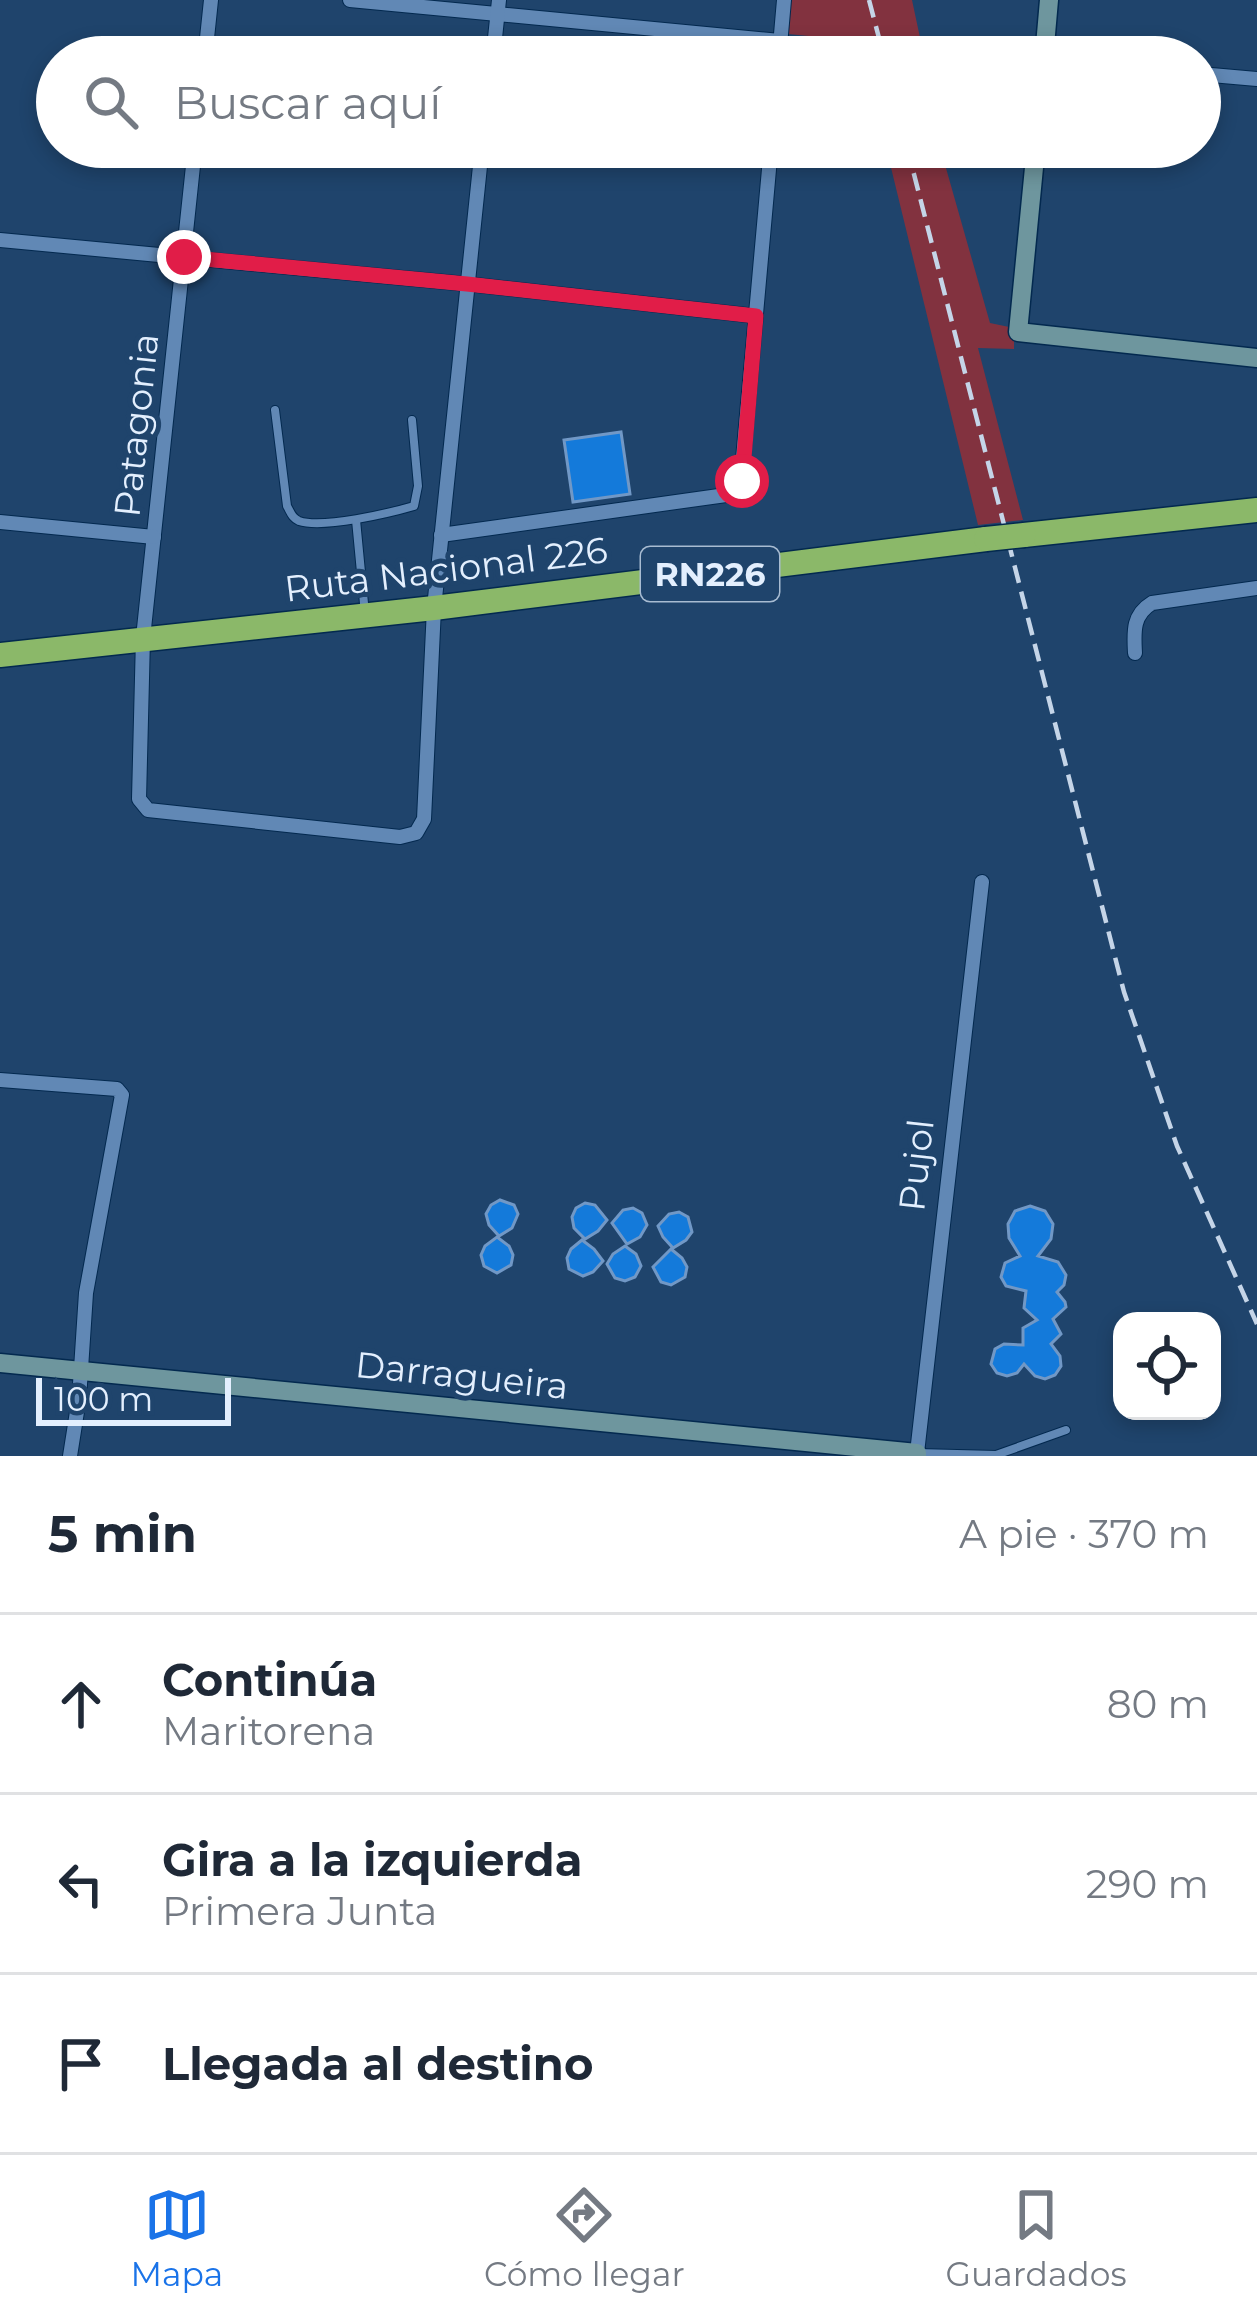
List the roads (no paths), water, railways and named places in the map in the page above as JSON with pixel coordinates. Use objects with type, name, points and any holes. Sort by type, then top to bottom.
[{"type":"highway","name":"Ruta Nacional 226","points":[[0,655],[1257,510]]},
{"type":"street","points":[[207,36],[211,0]]},
{"type":"street","points":[[350,0],[498,7],[693,36]]},
{"type":"street","points":[[781,36],[784,0]]},
{"type":"street","points":[[1046,36],[1049,0]]},
{"type":"street","points":[[1221,76],[1257,80]]},
{"type":"street","name":"Patagonia","points":[[193,168],[143,638],[140,799],[148,810],[400,837],[416,833],[424,819],[434,608]]},
{"type":"street","points":[[434,608],[480,168]]},
{"type":"street","points":[[441,535],[726,495],[742,481],[769,168]]},
{"type":"street","points":[[1034,168],[1018,332],[1257,358]]},
{"type":"street","points":[[0,239],[756,316]]},
{"type":"street","points":[[0,522],[154,537]]},
{"type":"street","points":[[1135,653],[1134,625],[1142,609],[1152,603],[1257,588]]},
{"type":"street","name":"Pujol","points":[[917,1455],[982,882]]},
{"type":"street","points":[[0,1080],[117,1089],[122,1095],[86,1293],[80,1399],[70,1456]]},
{"type":"street","name":"Darragueira","points":[[0,1363],[917,1455]]},
{"type":"lane","points":[[275,410],[287,506],[300,521],[356,520],[414,506],[418,496],[412,420]]},
{"type":"lane","points":[[356,520],[365,615]]},
{"type":"lane","points":[[917,1455],[996,1455],[1066,1430]]},
{"type":"railway","points":[[869,0],[878,36]]},
{"type":"railway","points":[[912,168],[1124,992],[1177,1146],[1257,1324]]}]
